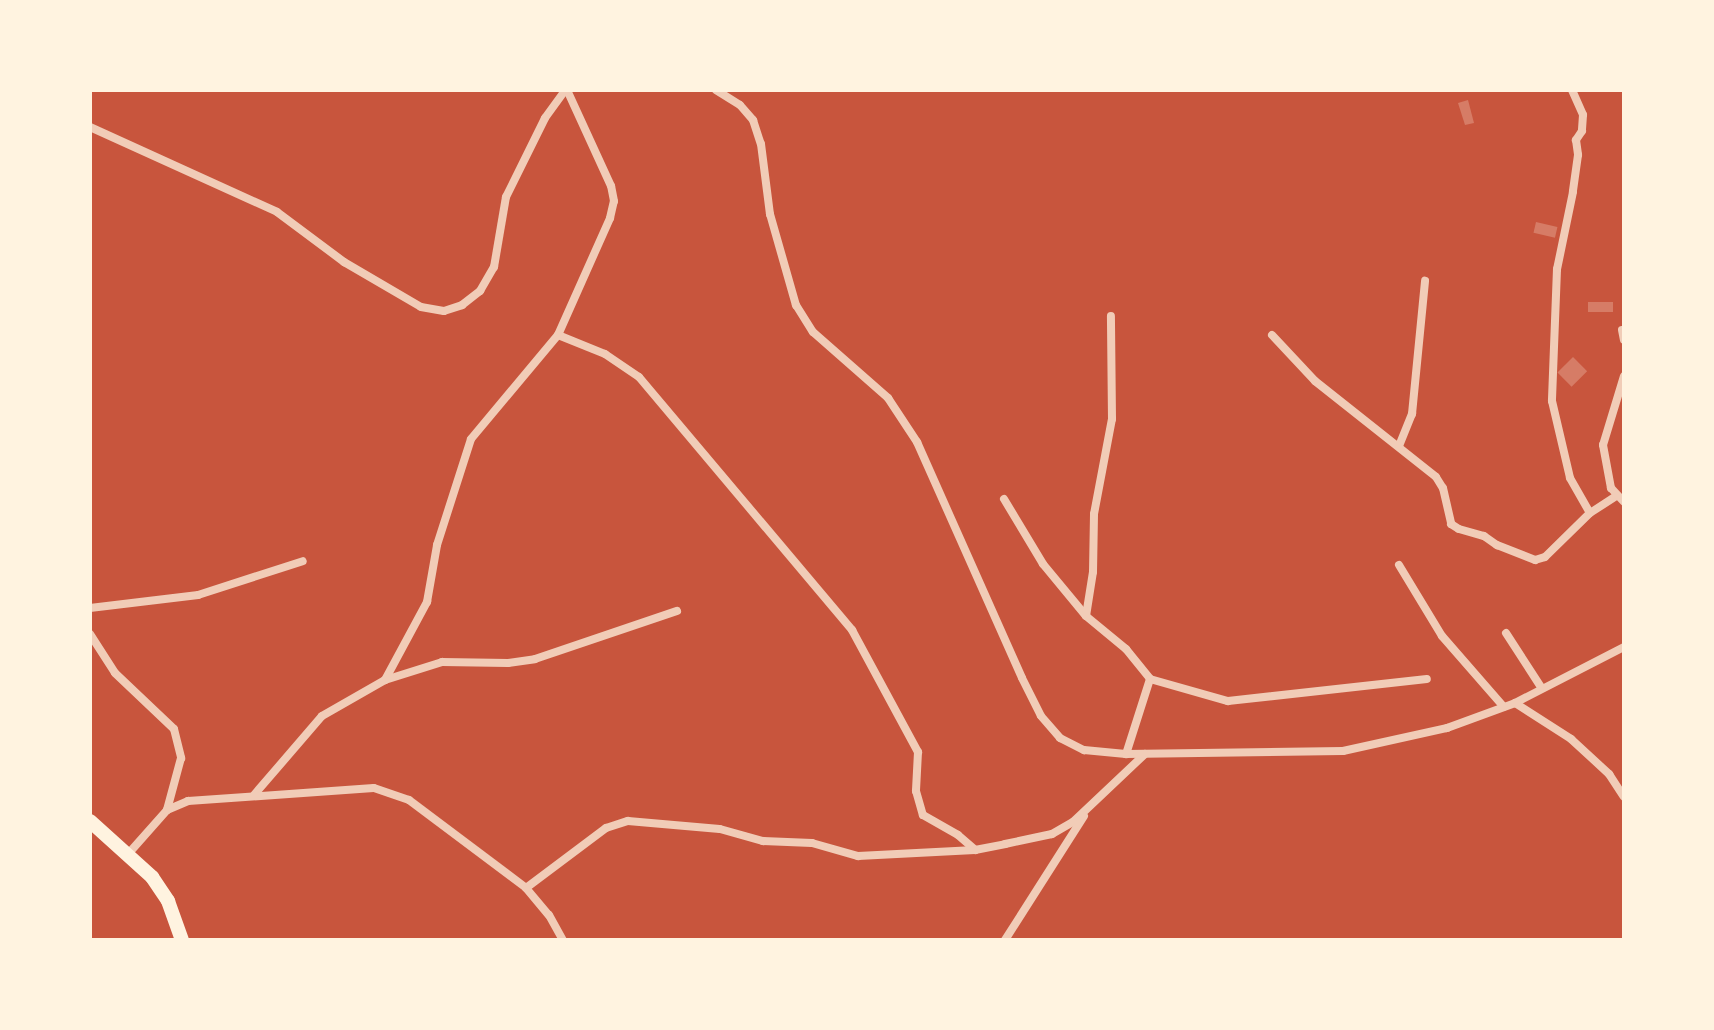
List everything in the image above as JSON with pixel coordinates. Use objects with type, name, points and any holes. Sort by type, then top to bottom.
[{"type":"main road","points":[[90,821],[129,853],[168,901],[182,940]]},
{"type":"street","points":[[90,127],[277,212],[344,262],[421,307],[444,311],[462,305],[480,291],[494,267],[506,197],[545,118],[566,90],[611,186],[614,201],[593,263],[558,335],[471,439],[437,545],[427,602],[385,680]]},
{"type":"street","points":[[716,90],[740,105],[753,120],[761,144],[770,214],[796,305],[813,332],[888,398],[917,442],[1041,716],[1060,738],[1084,750],[1126,754],[1343,751],[1447,728],[1515,703],[1624,647]]},
{"type":"street","points":[[1572,90],[1583,115],[1582,131],[1576,140],[1577,167],[1557,269],[1552,401],[1570,478],[1590,513]]},
{"type":"street","points":[[1399,446],[1412,414],[1425,281]]},
{"type":"street","points":[[1086,616],[1093,572],[1094,514],[1112,419],[1111,316]]},
{"type":"street","points":[[1622,330],[1624,340]]},
{"type":"street","points":[[558,335],[605,354],[639,377],[852,630],[918,752],[916,791],[923,815],[958,835],[975,850]]},
{"type":"street","points":[[1272,335],[1315,381],[1436,477],[1443,488],[1451,524],[1535,560],[1545,557],[1590,513],[1620,499],[1605,473],[1603,445],[1624,376]]},
{"type":"street","points":[[1004,499],[1043,564],[1086,616],[1126,649],[1150,679],[1228,701],[1427,679]]},
{"type":"street","points":[[90,608],[198,595],[303,561]]},
{"type":"street","points":[[1399,565],[1442,636],[1504,707]]},
{"type":"street","points":[[254,795],[322,716],[385,680],[442,662],[508,663],[535,659],[677,611]]},
{"type":"street","points":[[1506,633],[1541,687]]},
{"type":"street","points":[[90,634],[115,673],[174,729],[181,758],[167,810]]},
{"type":"street","points":[[1614,651],[1624,658]]},
{"type":"street","points":[[1126,754],[1150,679]]},
{"type":"street","points":[[1515,703],[1571,739],[1609,774],[1624,797]]},
{"type":"street","points":[[1005,940],[1087,812],[1145,754]]},
{"type":"street","points":[[129,853],[167,810],[188,801],[359,786],[388,791],[429,814],[526,888],[549,915],[563,940]]},
{"type":"street","points":[[526,888],[606,828],[628,821],[705,827],[763,841],[812,843],[858,856],[975,850],[1052,834],[1087,812]]},
{"type":"building","points":[[1468,100],[1474,123],[1465,125],[1458,103]]},
{"type":"building","points":[[1536,222],[1557,227],[1555,238],[1534,233]]},
{"type":"building","points":[[1588,302],[1613,302],[1613,312],[1588,312]]},
{"type":"building","points":[[1573,357],[1587,371],[1572,387],[1557,373]]}]
